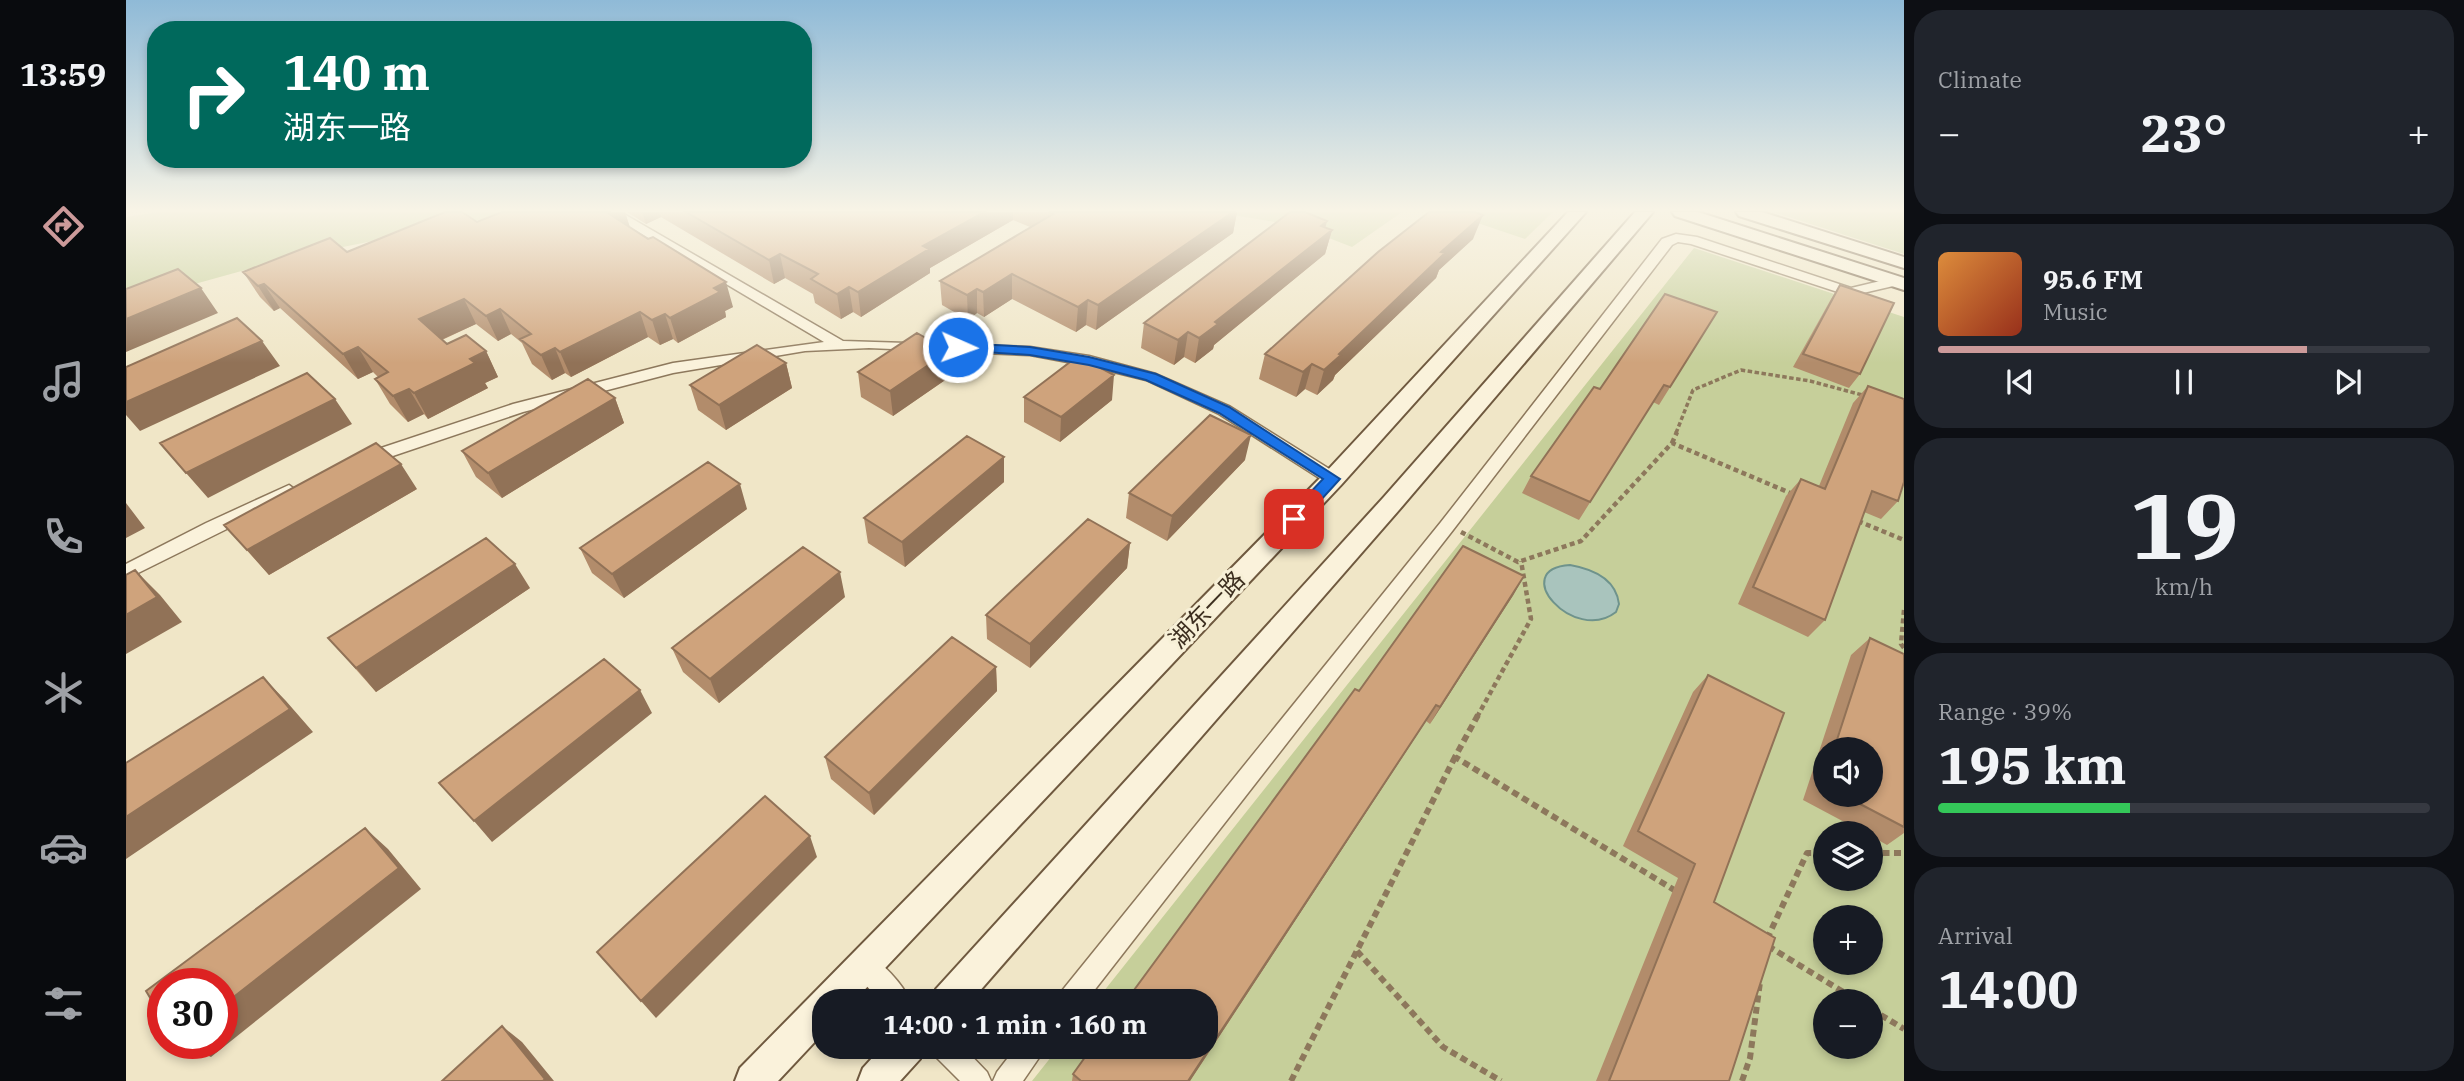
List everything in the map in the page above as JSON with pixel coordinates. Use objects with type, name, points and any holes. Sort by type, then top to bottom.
[{"type":"main road","name":"湖东一路","points":[[841,989],[1333,479],[1531,262]]},
{"type":"main road","points":[[959,989],[1356,543],[1600,262]]},
{"type":"main road","points":[[1837,262],[1901,283]]},
{"type":"main road","points":[[753,1081],[812,1020]]},
{"type":"main road","points":[[876,1081],[895,1059]]},
{"type":"street","points":[[700,262],[840,345]]},
{"type":"street","points":[[1080,989],[1447,526],[1651,262]]},
{"type":"street","points":[[1761,262],[1850,292],[1901,283]]},
{"type":"street","points":[[351,464],[518,408],[673,368],[745,355],[869,344],[1030,351],[1089,361],[1151,377],[1224,410],[1333,479]]},
{"type":"street","points":[[126,572],[307,482]]},
{"type":"street","points":[[864,965],[887,989]]},
{"type":"street","points":[[956,1059],[978,1081]]},
{"type":"street","points":[[1006,1081],[1024,1059]]},
{"type":"path","points":[[1447,526],[1521,561],[1581,541],[1672,443],[1693,390],[1741,370],[1810,381],[1877,398]]},
{"type":"path","points":[[1672,443],[1801,497]]},
{"type":"path","points":[[1853,519],[1904,540]]},
{"type":"path","points":[[1291,1081],[1455,757],[1531,619],[1521,561]]},
{"type":"path","points":[[1904,610],[1901,644],[1904,648]]},
{"type":"path","points":[[1455,757],[1681,894]]},
{"type":"path","points":[[1763,957],[1765,944],[1807,853],[1813,853]]},
{"type":"path","points":[[1883,853],[1904,853]]},
{"type":"path","points":[[1765,944],[1838,989]]},
{"type":"path","points":[[1357,951],[1443,1047],[1501,1081]]},
{"type":"path","points":[[1742,1081],[1750,1058],[1761,970]]},
{"type":"path","points":[[1883,1016],[1904,1029]]},
{"type":"green space","points":[[126,262],[272,262],[126,303]]},
{"type":"green space","points":[[1683,262],[1738,262],[1904,317],[1904,1081],[1032,1081],[1049,1059],[1218,1059],[1218,989],[1106,989]]},
{"type":"water","points":[[1570,565],[1587,569],[1608,582],[1617,595],[1619,604],[1616,612],[1599,620],[1582,619],[1566,613],[1554,602],[1546,590],[1545,579],[1552,570]]},
{"type":"building","points":[[267,262],[694,262],[726,282],[714,288],[720,292],[670,318],[665,314],[652,320],[640,312],[560,352],[555,348],[541,355],[520,339],[531,334],[500,309],[486,316],[464,299],[419,319],[447,344],[466,335],[486,351],[470,359],[475,363],[414,393],[409,389],[393,396],[375,379],[388,372],[358,347],[343,354],[264,284],[258,286],[243,272]]},
{"type":"building","points":[[796,262],[907,262],[858,292],[849,287],[837,294],[811,279],[818,274]]},
{"type":"building","points":[[971,262],[1160,262],[1098,305],[1088,300],[1078,307],[1012,274],[983,292],[977,289],[967,295],[940,281]]},
{"type":"building","points":[[1224,262],[1291,262],[1215,322],[1218,324],[1199,338],[1188,332],[1178,340],[1144,323]]},
{"type":"building","points":[[1366,262],[1435,262],[1324,370],[1312,364],[1303,372],[1265,354]]},
{"type":"building","points":[[178,269],[201,288],[126,319],[126,289]]},
{"type":"building","points":[[1840,285],[1894,303],[1860,374],[1803,354]]},
{"type":"building","points":[[1665,294],[1717,312],[1670,387],[1664,385],[1590,502],[1531,476],[1594,387],[1600,389]]},
{"type":"building","points":[[237,318],[262,341],[126,402],[126,367]]},
{"type":"building","points":[[917,333],[949,351],[890,391],[858,372]]},
{"type":"building","points":[[757,345],[786,363],[719,405],[690,385]]},
{"type":"building","points":[[1078,356],[1114,375],[1061,417],[1024,397]]},
{"type":"building","points":[[307,373],[335,399],[186,473],[160,443]]},
{"type":"building","points":[[588,379],[615,398],[488,473],[462,451]]},
{"type":"building","points":[[1868,386],[1904,399],[1904,482],[1898,501],[1872,491],[1825,620],[1753,587],[1801,479],[1825,489]]},
{"type":"building","points":[[1210,415],[1251,435],[1172,516],[1129,493]]},
{"type":"building","points":[[967,436],[1004,457],[902,542],[864,518]]},
{"type":"building","points":[[376,443],[401,464],[247,550],[224,525]]},
{"type":"building","points":[[708,462],[740,484],[612,574],[580,548]]},
{"type":"building","points":[[1088,519],[1130,543],[1030,644],[986,615]]},
{"type":"building","points":[[486,538],[515,564],[356,668],[328,638]]},
{"type":"building","points":[[1463,546],[1524,576],[1440,707],[1436,705],[1218,1036],[1218,989],[1135,989],[1355,689],[1359,691]]},
{"type":"building","points":[[803,547],[840,572],[710,679],[672,648]]},
{"type":"building","points":[[135,570],[157,597],[126,615],[126,575]]},
{"type":"building","points":[[952,637],[996,667],[869,793],[825,757]]},
{"type":"building","points":[[1870,638],[1904,654],[1904,827],[1866,807],[1883,807],[1883,737],[1838,737]]},
{"type":"building","points":[[604,659],[640,690],[474,821],[439,783]]},
{"type":"building","points":[[1708,675],[1784,713],[1714,902],[1775,938],[1729,1081],[1609,1081],[1695,864],[1638,831]]},
{"type":"building","points":[[263,677],[290,709],[126,817],[126,763]]},
{"type":"building","points":[[765,796],[810,836],[641,1001],[597,952]]},
{"type":"building","points":[[365,828],[399,868],[238,994],[238,968],[177,968]]},
{"type":"building","points":[[502,1026],[545,1079],[543,1081],[442,1081]]},
{"type":"building","points":[[1084,1059],[1203,1059],[1188,1081],[1081,1081],[1073,1074]]},
{"type":"route","points":[[958,347],[1030,351],[1089,361],[1151,377],[1224,410],[1333,479],[1294,519]]}]
